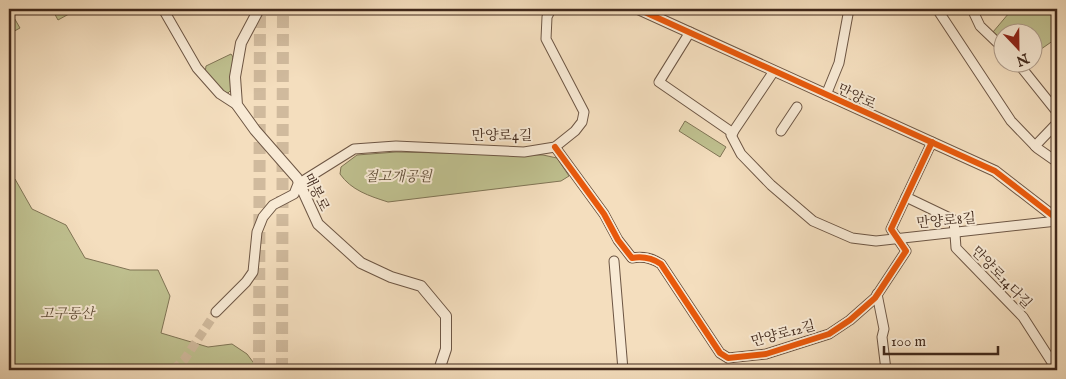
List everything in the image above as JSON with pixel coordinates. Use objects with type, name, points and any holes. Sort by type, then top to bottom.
[{"type":"street","points":[[163,9],[197,68],[220,94],[237,105]]},
{"type":"street","points":[[237,105],[235,77],[241,43],[259,9]]},
{"type":"street","name":"만양로4길","points":[[216,312],[246,282],[253,272],[257,232],[263,217],[273,205],[294,194],[298,184],[354,149],[396,146],[524,152],[555,147],[575,131],[582,122],[584,112],[546,39],[547,17],[551,9]]},
{"type":"street","name":"만양로","points":[[638,9],[892,126],[995,171],[1057,220]]},
{"type":"street","points":[[826,95],[839,63],[849,9]]},
{"type":"street","points":[[937,9],[1011,121],[1035,146],[1057,162]]},
{"type":"street","points":[[972,9],[980,26],[994,39]]},
{"type":"street","points":[[690,32],[659,82],[733,133],[774,71]]},
{"type":"street","points":[[1025,72],[1057,112]]},
{"type":"street","name":"매봉로","points":[[237,105],[255,130],[292,171],[318,224],[361,264],[391,277],[421,286],[446,316],[446,349],[439,370]]},
{"type":"street","points":[[781,131],[797,106]]},
{"type":"street","points":[[1035,146],[1057,123]]},
{"type":"street","name":"만양로8길","points":[[733,133],[731,135],[741,154],[771,185],[813,221],[852,238],[876,241],[955,234],[1057,220]]},
{"type":"street","name":"만양로12길","points":[[555,147],[604,214],[618,240],[632,258],[654,259],[661,264],[720,353],[728,358],[766,354],[828,334],[850,320],[877,294],[906,251],[891,229],[932,142]]},
{"type":"street","name":"만양로14다길","points":[[906,197],[954,220],[956,248],[1024,317],[1054,365]]},
{"type":"street","points":[[614,261],[623,370]]},
{"type":"street","points":[[877,294],[884,329],[882,337],[886,370]]},
{"type":"green space","points":[[9,9],[20,28],[9,34]]},
{"type":"green space","points":[[52,9],[78,9],[58,20]]},
{"type":"green space","points":[[1009,9],[1057,9],[1057,38],[1044,47],[1044,22],[1001,22],[1009,13]]},
{"type":"green space","points":[[231,54],[233,57],[232,89],[228,93],[224,92],[205,73],[206,66]]},
{"type":"green space","points":[[685,121],[726,147],[720,157],[679,131]]},
{"type":"green space","name":"절고개공원","points":[[396,152],[543,155],[557,158],[569,176],[561,181],[388,202],[367,195],[355,188],[344,180],[340,174],[341,167],[357,155]]},
{"type":"green space","name":"고구동산","points":[[9,178],[15,179],[32,209],[66,225],[85,258],[130,270],[158,270],[170,296],[161,333],[208,347],[232,344],[247,354],[259,370],[117,370],[114,367],[95,367],[90,370],[9,370]]},
{"type":"tunnel","points":[[259,370],[260,9]]},
{"type":"tunnel","points":[[282,370],[283,9]]},
{"type":"tunnel","points":[[173,370],[184,360],[216,312]]},
{"type":"cycle path","points":[[638,9],[995,171],[1057,219]]},
{"type":"cycle path","points":[[555,147],[604,214],[618,240],[632,258],[647,258],[661,264],[720,353],[728,358],[766,354],[829,334],[850,320],[875,298],[906,251],[891,229],[932,142]]}]
